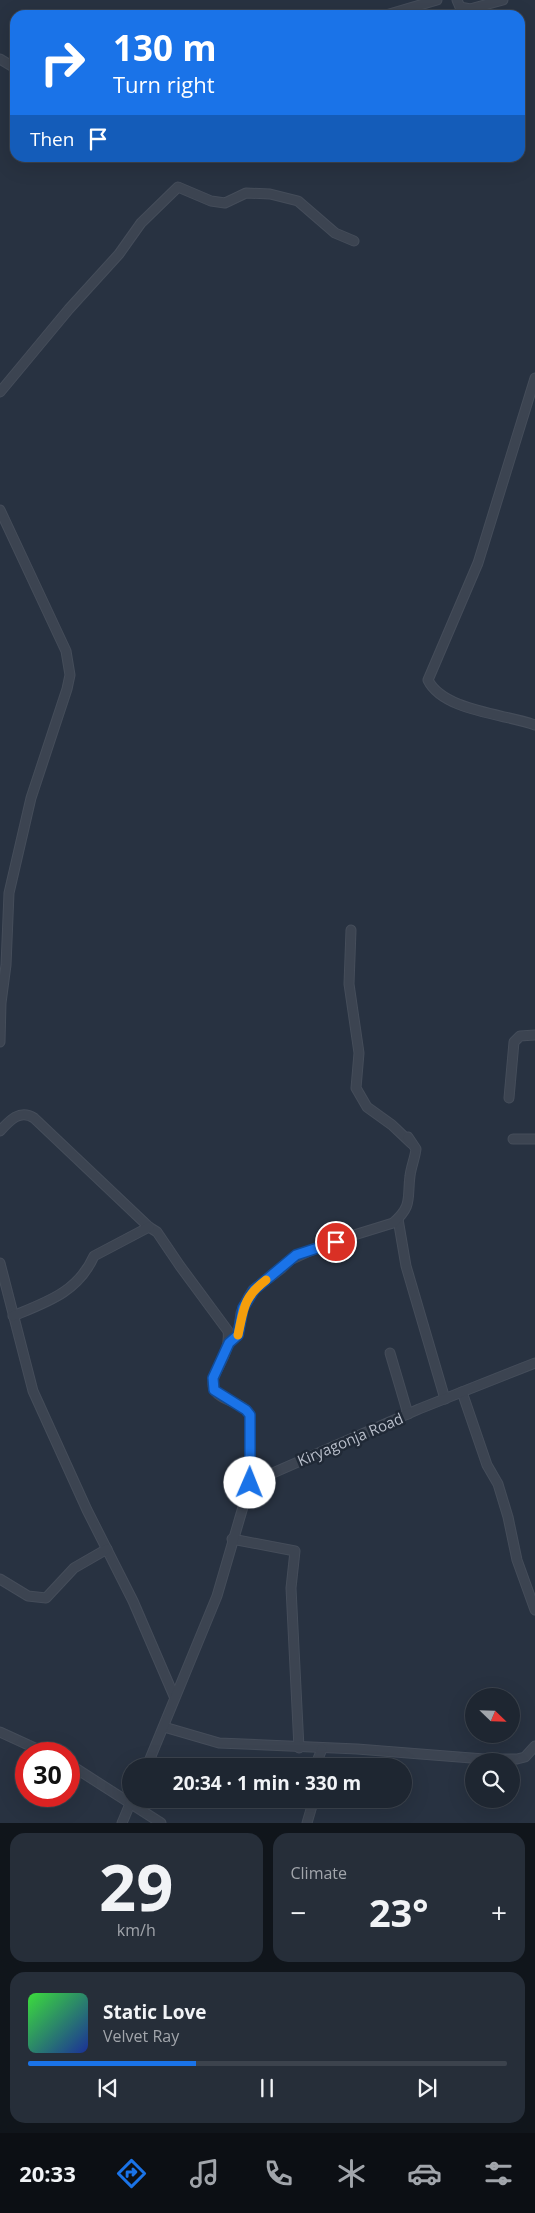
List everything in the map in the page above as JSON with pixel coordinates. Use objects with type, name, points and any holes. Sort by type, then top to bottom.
[{"type":"street","points":[[403,10],[437,0]]},
{"type":"street","points":[[457,0],[460,7],[470,9],[503,0]]},
{"type":"street","points":[[0,392],[63,316],[119,254],[141,223],[178,187],[211,201],[218,202],[226,202],[246,193],[270,194],[298,201],[335,233],[354,241]]},
{"type":"street","points":[[535,378],[478,563],[431,669],[428,680],[433,689],[448,700],[535,726]]},
{"type":"street","points":[[0,510],[66,651],[70,675],[56,729],[31,798],[9,893],[0,1042]]},
{"type":"street","points":[[351,930],[348,984],[359,1054],[356,1088],[367,1107],[392,1125],[416,1149]]},
{"type":"street","points":[[509,1098],[514,1042],[520,1036],[535,1035]]},
{"type":"street","points":[[0,1131],[14,1117],[20,1114],[28,1114],[34,1118],[157,1232],[228,1331],[229,1343]]},
{"type":"street","points":[[150,1758],[164,1727],[174,1696],[217,1596],[232,1539],[250,1483],[250,1415],[246,1410],[214,1390],[212,1386],[213,1378],[229,1343],[238,1335],[242,1314],[248,1298],[254,1290],[290,1260],[325,1244],[393,1223],[398,1219],[408,1202],[410,1175],[416,1149],[408,1137]]},
{"type":"street","points":[[513,1139],[535,1139]]},
{"type":"street","points":[[398,1219],[406,1266],[444,1399]]},
{"type":"street","points":[[13,1316],[54,1300],[81,1278],[90,1266],[94,1256],[149,1226]]},
{"type":"street","points":[[0,1263],[33,1391],[133,1601],[174,1696]]},
{"type":"street","points":[[390,1354],[408,1414]]},
{"type":"street","name":"Kiryagonja Road","points":[[250,1483],[408,1414],[535,1363]]},
{"type":"street","points":[[462,1392],[487,1465],[498,1484],[508,1517],[517,1560],[535,1610]]},
{"type":"street","points":[[232,1539],[295,1551],[292,1588],[299,1748]]},
{"type":"street","points":[[0,1579],[28,1596],[46,1598],[74,1568],[107,1549]]},
{"type":"street","points":[[164,1727],[219,1744],[357,1749],[484,1759],[517,1759],[525,1757],[535,1746]]},
{"type":"street","points":[[0,1732],[22,1742]]},
{"type":"street","points":[[318,1758],[322,1749]]},
{"type":"street","points":[[80,1771],[122,1796]]},
{"type":"street","points":[[122,1823],[128,1808]]},
{"type":"street","points":[[141,1808],[161,1823]]},
{"type":"street","points":[[307,1823],[311,1808]]},
{"type":"slow traffic","points":[[238,1335],[243,1308],[248,1298],[266,1280]]},
{"type":"route","points":[[250,1483],[250,1415],[246,1410],[214,1390],[212,1386],[213,1378],[229,1343],[235,1340],[238,1335],[243,1308],[254,1290],[296,1255],[336,1242]]}]
